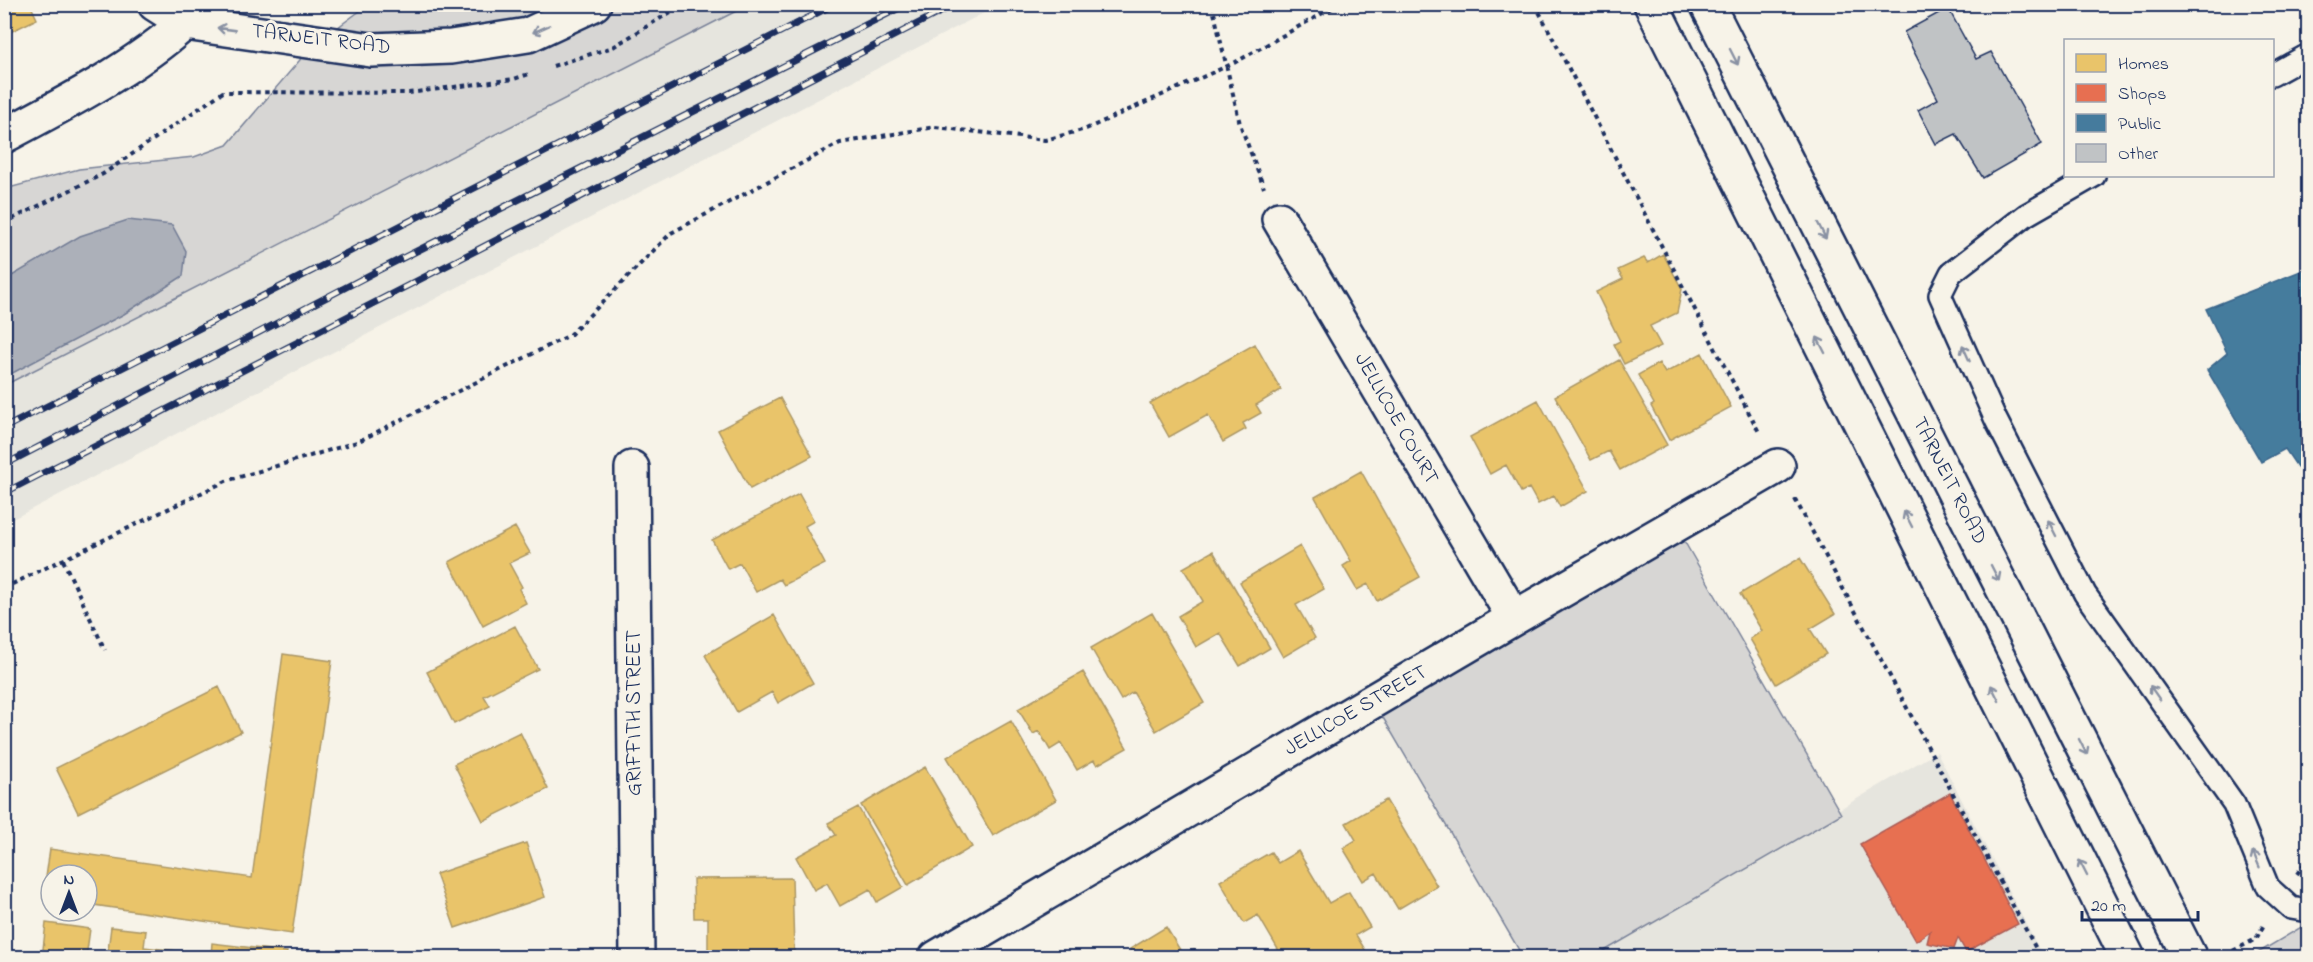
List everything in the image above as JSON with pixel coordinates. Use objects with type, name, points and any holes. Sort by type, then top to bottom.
[{"type":"main road","name":"TARNEIT ROAD","points":[[155,4],[371,51],[451,47],[528,34],[594,4]]},
{"type":"main road","points":[[1651,4],[2128,957]]},
{"type":"main road","name":"TARNEIT ROAD","points":[[1707,4],[2190,957]]},
{"type":"main road","points":[[4,136],[95,88],[195,14]]},
{"type":"main road","name":"JELLICOE COURT","points":[[1279,219],[1514,618]]},
{"type":"main road","name":"JELLICOE STREET","points":[[936,957],[1778,466]]},
{"type":"main road","name":"GRIFFITH STREET","points":[[632,468],[637,957]]},
{"type":"lane","points":[[2274,74],[2308,55]]},
{"type":"lane","points":[[2092,177],[2026,215],[1951,273],[1940,295],[1996,420],[2085,594],[2234,804],[2268,887],[2290,908],[2308,911]]},
{"type":"path","points":[[1212,4],[1240,124],[1259,176],[1279,219]]},
{"type":"path","points":[[4,588],[226,481],[357,442],[570,335],[671,233],[840,143],[935,127],[1045,140],[1086,129],[1226,66],[1339,4]]},
{"type":"path","points":[[4,223],[103,174],[223,92]]},
{"type":"path","points":[[63,560],[105,650]]},
{"type":"path","points":[[2221,957],[2256,939],[2281,899]]},
{"type":"shaded area","points":[[368,5],[748,5],[5,385],[5,189],[79,169],[194,157],[227,145],[311,47]]},
{"type":"shaded area","points":[[709,5],[999,5],[5,523],[5,385],[482,141]]},
{"type":"shaded area","points":[[128,220],[172,225],[186,251],[183,276],[124,314],[5,377],[5,280],[80,236]]},
{"type":"shaded area","points":[[1683,539],[1841,814],[1594,957],[1523,957],[1382,716]]},
{"type":"shaded area","points":[[1937,752],[2043,957],[1585,958]]},
{"type":"shaded area","points":[[2308,923],[2308,957],[2251,957]]},
{"type":"building: Homes","points":[[4,4],[30,4],[37,19],[4,35]]},
{"type":"building: Homes","points":[[1663,254],[1682,289],[1677,313],[1650,326],[1661,346],[1624,364],[1614,344],[1620,341],[1596,292],[1623,279],[1618,270],[1644,258],[1648,263]]},
{"type":"building: Homes","points":[[1255,344],[1281,390],[1256,405],[1261,413],[1243,423],[1246,429],[1223,442],[1208,415],[1169,437],[1150,403]]},
{"type":"building: Homes","points":[[1702,353],[1731,407],[1669,440],[1651,406],[1654,404],[1638,375],[1659,363],[1665,373]]},
{"type":"building: Homes","points":[[1619,360],[1667,445],[1620,470],[1609,451],[1591,460],[1555,396]]},
{"type":"building: Homes","points":[[780,398],[812,456],[750,489],[718,430]]},
{"type":"building: Homes","points":[[1538,400],[1588,491],[1560,507],[1554,496],[1538,504],[1529,488],[1521,492],[1506,465],[1490,474],[1470,437]]},
{"type":"building: Homes","points":[[1361,471],[1420,577],[1377,601],[1368,584],[1357,590],[1343,566],[1351,561],[1315,497]]},
{"type":"building: Homes","points":[[799,494],[814,521],[805,526],[825,564],[784,585],[780,579],[756,592],[740,563],[728,569],[712,540]]},
{"type":"building: Homes","points":[[515,527],[530,553],[509,563],[522,587],[519,589],[526,603],[483,626],[449,562]]},
{"type":"building: Homes","points":[[1300,546],[1324,589],[1296,605],[1315,638],[1283,657],[1240,582]]},
{"type":"building: Homes","points":[[1213,551],[1270,648],[1240,666],[1220,633],[1196,647],[1178,616],[1203,601],[1183,568]]},
{"type":"building: Homes","points":[[1800,558],[1835,614],[1810,629],[1826,654],[1776,684],[1750,639],[1762,631],[1740,594]]},
{"type":"building: Homes","points":[[1152,613],[1204,703],[1156,731],[1133,692],[1121,700],[1091,648]]},
{"type":"building: Homes","points":[[774,615],[813,683],[778,703],[772,692],[737,712],[705,655]]},
{"type":"building: Homes","points":[[515,626],[538,669],[484,696],[490,706],[454,724],[427,672]]},
{"type":"building: Homes","points":[[283,654],[332,661],[292,934],[99,906],[99,863],[48,863],[50,849],[252,878]]},
{"type":"building: Homes","points":[[1083,672],[1127,748],[1097,765],[1094,760],[1077,770],[1061,743],[1050,750],[1039,731],[1033,734],[1018,709]]},
{"type":"building: Homes","points":[[219,687],[241,732],[78,813],[56,768]]},
{"type":"building: Homes","points":[[1011,721],[1056,800],[993,836],[947,757]]},
{"type":"building: Homes","points":[[520,732],[548,789],[483,821],[454,764]]},
{"type":"building: Homes","points":[[925,767],[972,847],[908,885],[861,805]]},
{"type":"building: Homes","points":[[1386,800],[1437,886],[1398,909],[1376,873],[1363,881],[1343,848],[1356,840],[1346,823]]},
{"type":"building: Homes","points":[[858,807],[903,887],[877,902],[870,889],[840,906],[827,883],[814,890],[796,857],[836,835],[828,823]]},
{"type":"building: Homes","points":[[526,843],[545,897],[455,928],[436,874]]},
{"type":"building: Homes","points":[[1298,851],[1329,903],[1349,892],[1370,927],[1356,935],[1370,958],[1283,958],[1258,915],[1244,923],[1220,881],[1271,852],[1278,863]]},
{"type":"building: Homes","points":[[792,878],[794,952],[708,954],[708,918],[694,918],[693,879]]},
{"type":"building: Homes","points":[[46,923],[90,929],[86,958],[42,958]]},
{"type":"building: Homes","points":[[111,927],[146,931],[144,947],[211,955],[212,943],[287,952],[286,958],[107,958]]},
{"type":"building: Homes","points":[[1166,927],[1183,955],[1194,950],[1199,958],[1135,958],[1130,949]]},
{"type":"building: Shops","points":[[1950,793],[2018,924],[1966,952],[1958,938],[1954,949],[1927,943],[1930,931],[1916,941],[1860,844]]},
{"type":"building: Public","points":[[2308,268],[2308,483],[2285,449],[2261,462],[2207,370],[2227,353],[2206,309]]},
{"type":"building: Other","points":[[1948,8],[1976,59],[1991,52],[2042,144],[1983,178],[1956,134],[1936,144],[1918,110],[1938,99],[1904,32]]},
{"type":"railway","points":[[4,428],[835,4]]},
{"type":"railway","points":[[4,465],[379,270],[907,4]]},
{"type":"railway","points":[[4,493],[956,4]]}]
